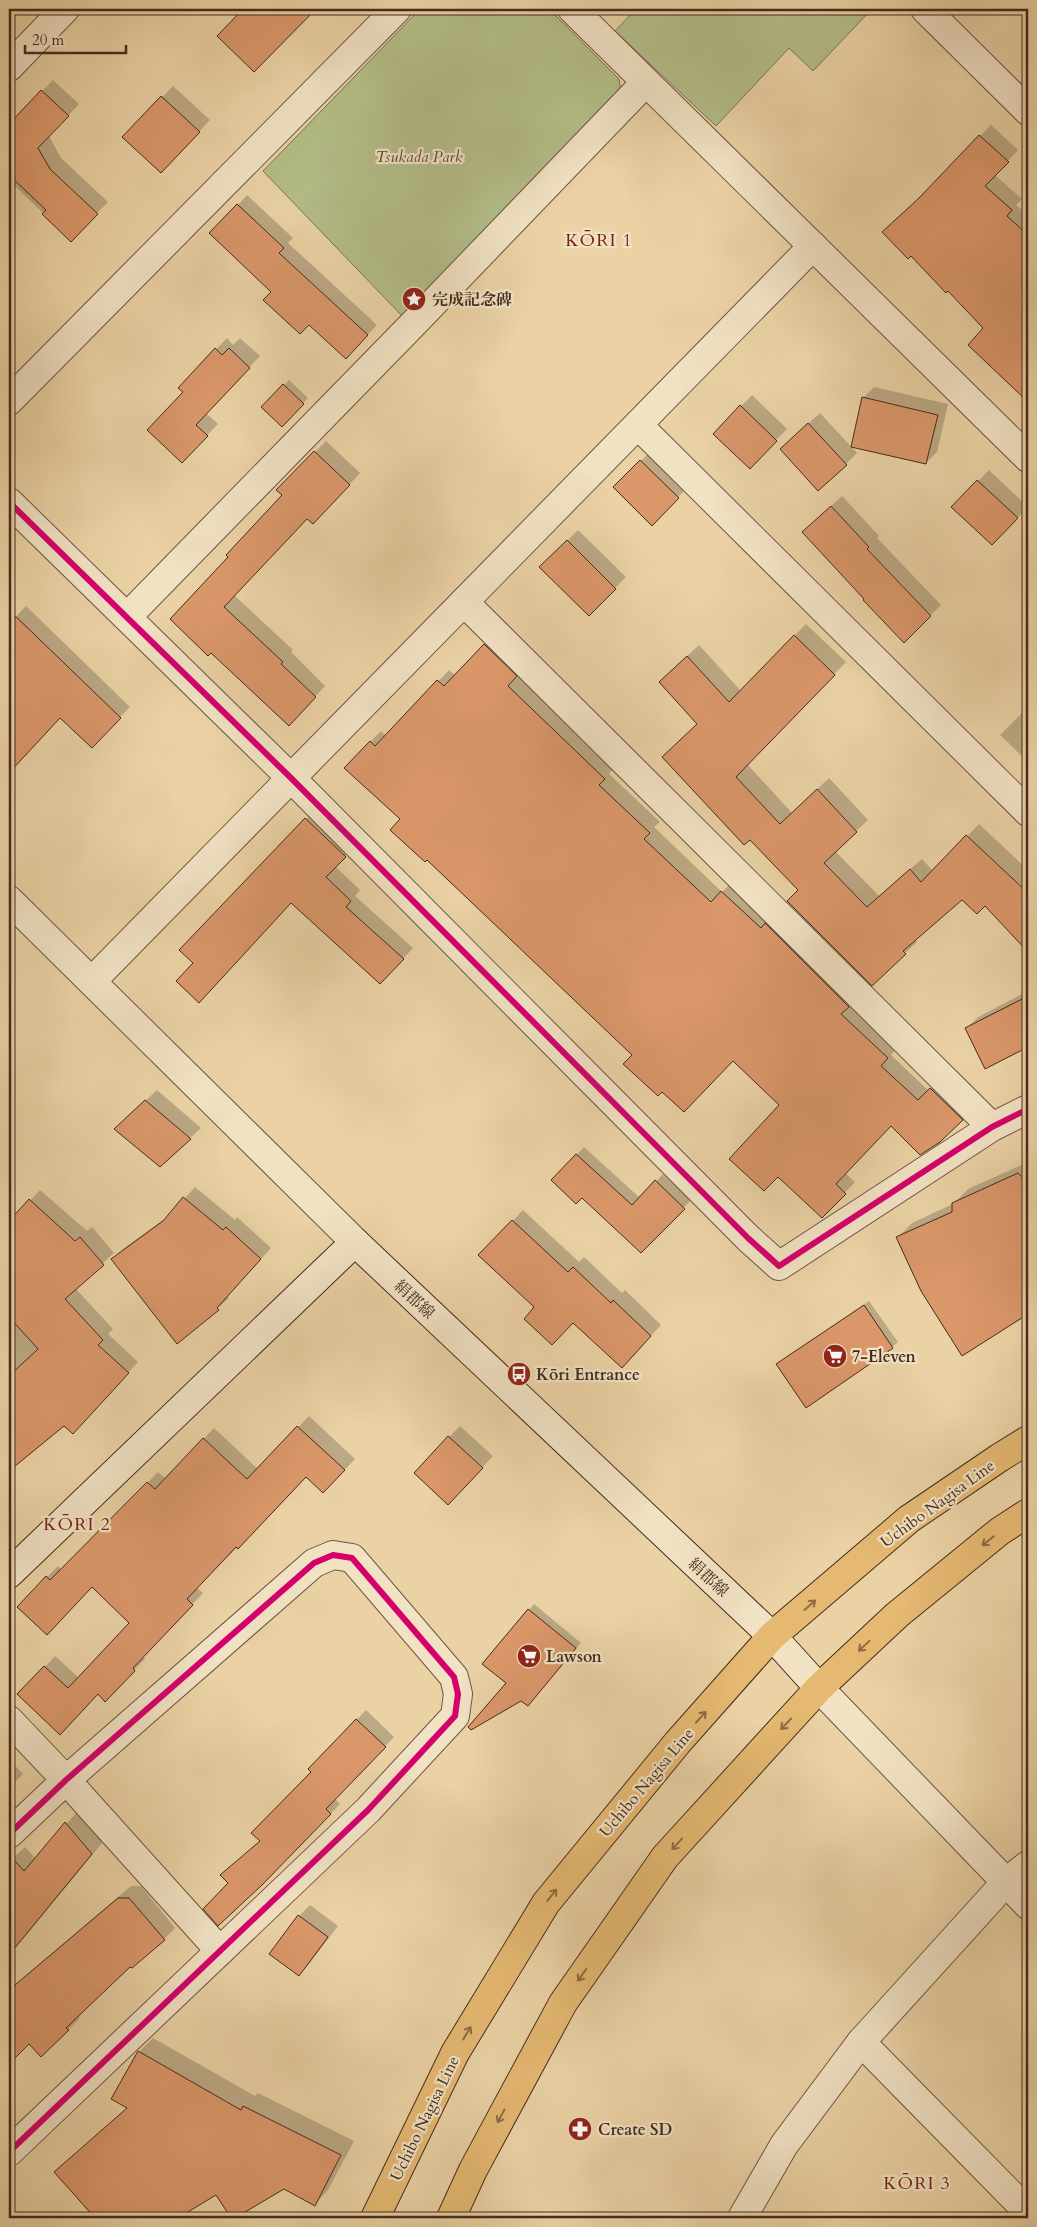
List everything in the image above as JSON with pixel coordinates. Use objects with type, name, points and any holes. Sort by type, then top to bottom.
[{"type":"highway","name":"Uchibo Nagisa Line","points":[[376,2218],[455,2053],[546,1903],[678,1742],[772,1636],[909,1519],[1028,1440]]},
{"type":"highway","points":[[451,2218],[473,2170],[563,2003],[665,1857],[819,1688],[897,1615],[1000,1531],[1028,1514]]},
{"type":"street","points":[[9,67],[66,9]]},
{"type":"street","points":[[9,401],[397,9]]},
{"type":"street","points":[[572,9],[1028,458]]},
{"type":"street","points":[[925,9],[1028,111]]},
{"type":"street","points":[[127,617],[418,320],[646,82]]},
{"type":"street","points":[[92,981],[813,246]]},
{"type":"street","points":[[638,425],[1028,812]]},
{"type":"street","points":[[9,502],[291,778],[748,1238],[779,1266],[992,1127],[1028,1109]]},
{"type":"street","points":[[464,602],[992,1127]]},
{"type":"street","name":"絹郡線","points":[[9,900],[354,1242],[772,1636],[819,1688],[1028,1905]]},
{"type":"street","points":[[9,1574],[354,1242]]},
{"type":"street","points":[[9,1834],[66,1780],[314,1563],[334,1555],[352,1558],[454,1677],[458,1694],[455,1716],[368,1810],[9,2152]]},
{"type":"street","points":[[9,1720],[66,1780],[220,1951]]},
{"type":"street","points":[[742,2218],[784,2145],[861,2042],[1006,1882],[1028,1865]]},
{"type":"street","points":[[861,2042],[1028,2212]]},
{"type":"green space","name":"Tsukada Park","points":[[420,9],[549,9],[619,79],[621,92],[405,319],[263,171]]},
{"type":"green space","points":[[636,9],[872,9],[813,71],[789,48],[716,126],[615,31]]},
{"type":"building","points":[[243,9],[316,9],[254,72],[217,36]]},
{"type":"building","points":[[41,90],[69,116],[38,148],[50,169],[98,214],[71,242],[42,214],[46,210],[9,175],[9,124]]},
{"type":"building","points":[[161,96],[200,132],[161,173],[122,137]]},
{"type":"building","points":[[979,135],[1009,162],[985,186],[1012,210],[1007,216],[1028,235],[1028,402],[968,345],[983,328],[948,291],[946,293],[911,256],[908,259],[882,232],[919,198]]},
{"type":"building","points":[[237,204],[284,248],[279,253],[368,335],[346,359],[309,325],[300,334],[263,300],[271,292],[209,233]]},
{"type":"building","points":[[215,348],[222,355],[229,348],[250,368],[196,425],[208,436],[182,463],[147,430],[183,392],[178,388]]},
{"type":"building","points":[[283,384],[304,404],[282,427],[261,407]]},
{"type":"building","points":[[862,397],[938,415],[926,464],[851,447]]},
{"type":"building","points":[[740,405],[777,441],[750,469],[713,434]]},
{"type":"building","points":[[808,423],[847,465],[818,491],[780,449]]},
{"type":"building","points":[[314,451],[350,485],[313,524],[307,519],[224,607],[283,662],[281,664],[316,697],[289,726],[211,653],[208,656],[170,619],[282,495],[276,490]]},
{"type":"building","points":[[640,460],[679,498],[652,526],[613,487]]},
{"type":"building","points":[[977,480],[1018,518],[992,545],[951,507]]},
{"type":"building","points":[[831,506],[869,547],[867,549],[931,616],[904,643],[802,532]]},
{"type":"building","points":[[567,540],[616,589],[589,616],[539,567]]},
{"type":"building","points":[[9,610],[121,718],[92,748],[60,718],[9,773]]},
{"type":"building","points":[[794,635],[835,675],[736,777],[780,824],[817,789],[857,832],[824,863],[867,907],[910,869],[921,882],[966,835],[1028,893],[1028,952],[985,906],[977,914],[962,900],[903,951],[906,954],[872,986],[787,901],[798,890],[750,840],[744,845],[662,757],[697,724],[659,682],[687,656],[729,702]]},
{"type":"building","points":[[484,644],[517,676],[508,686],[605,779],[599,785],[650,833],[644,839],[711,902],[721,891],[761,928],[765,923],[849,1007],[841,1014],[888,1058],[881,1066],[918,1100],[930,1088],[963,1120],[940,1142],[920,1155],[891,1126],[836,1184],[846,1194],[822,1218],[778,1177],[764,1191],[729,1159],[779,1105],[733,1061],[684,1112],[662,1092],[658,1096],[623,1064],[632,1055],[427,860],[425,862],[390,830],[400,819],[344,768],[370,741],[375,746],[437,680],[444,686]]},
{"type":"building","points":[[305,818],[346,857],[326,877],[351,901],[346,907],[404,959],[380,984],[291,903],[199,1003],[176,981],[193,963],[179,950]]},
{"type":"building","points":[[1028,996],[1028,1047],[985,1069],[965,1028]]},
{"type":"building","points":[[145,1100],[191,1139],[160,1167],[114,1129]]},
{"type":"building","points":[[576,1154],[632,1205],[655,1180],[685,1209],[641,1253],[582,1198],[576,1204],[551,1180]]},
{"type":"building","points":[[1018,1173],[1028,1183],[1028,1314],[962,1356],[921,1291],[896,1237],[952,1212],[952,1203]]},
{"type":"building","points":[[183,1197],[223,1230],[226,1227],[261,1259],[217,1308],[219,1310],[177,1344],[111,1259],[163,1221]]},
{"type":"building","points":[[29,1199],[75,1241],[80,1237],[104,1265],[65,1299],[103,1340],[98,1345],[129,1373],[73,1434],[64,1426],[9,1471],[9,1376],[38,1349],[9,1317],[9,1221]]},
{"type":"building","points":[[512,1220],[568,1272],[573,1267],[611,1303],[613,1300],[651,1336],[622,1368],[573,1323],[552,1345],[524,1319],[534,1307],[478,1255]]},
{"type":"building","name":"7-Eleven","points":[[864,1305],[893,1348],[806,1408],[776,1364]]},
{"type":"building","points":[[297,1426],[345,1470],[323,1493],[306,1477],[238,1549],[236,1547],[187,1599],[193,1605],[133,1668],[135,1671],[105,1702],[98,1694],[60,1735],[17,1694],[44,1666],[68,1688],[129,1623],[92,1587],[47,1635],[17,1607],[46,1576],[50,1580],[147,1482],[155,1489],[203,1438],[247,1479]]},
{"type":"building","points":[[448,1436],[483,1468],[448,1505],[414,1473]]},
{"type":"building","name":"Lawson","points":[[528,1609],[576,1648],[528,1706],[521,1701],[471,1730],[468,1727],[506,1683],[482,1664]]},
{"type":"building","points":[[356,1719],[386,1747],[326,1809],[331,1814],[262,1885],[218,1926],[203,1909],[228,1883],[220,1875],[260,1841],[251,1833],[311,1772],[308,1769]]},
{"type":"building","points":[[65,1822],[92,1854],[9,1955],[9,1854],[24,1871]]},
{"type":"building","points":[[118,1898],[129,1898],[165,1940],[132,1968],[130,1967],[66,2028],[69,2030],[41,2057],[29,2044],[9,2064],[9,1990]]},
{"type":"building","points":[[298,1915],[328,1937],[299,1976],[269,1954]]},
{"type":"building","points":[[138,2051],[241,2110],[243,2106],[341,2155],[315,2206],[284,2189],[235,2218],[231,2218],[216,2195],[178,2218],[95,2218],[54,2172],[127,2108],[111,2099]]},
{"type":"cycle path","points":[[9,502],[291,778],[748,1238],[779,1266],[992,1127],[1028,1109]]},
{"type":"cycle path","points":[[9,1834],[66,1780],[314,1563],[333,1555],[352,1558],[454,1677],[458,1694],[455,1716],[368,1810],[9,2152]]},
{"type":"place","name":"完成記念碑","points":[[414,299]]},
{"type":"place","name":"7-Eleven","points":[[835,1356]]},
{"type":"place","name":"Kōri Entrance","points":[[519,1374]]},
{"type":"place","name":"Lawson","points":[[529,1656]]},
{"type":"place","name":"Create SD","points":[[580,2129]]},
{"type":"district","name":"KŌRI 1","points":[[599,240]]},
{"type":"district","name":"KŌRI 2","points":[[77,1524]]},
{"type":"district","name":"KŌRI 3","points":[[917,2183]]}]
